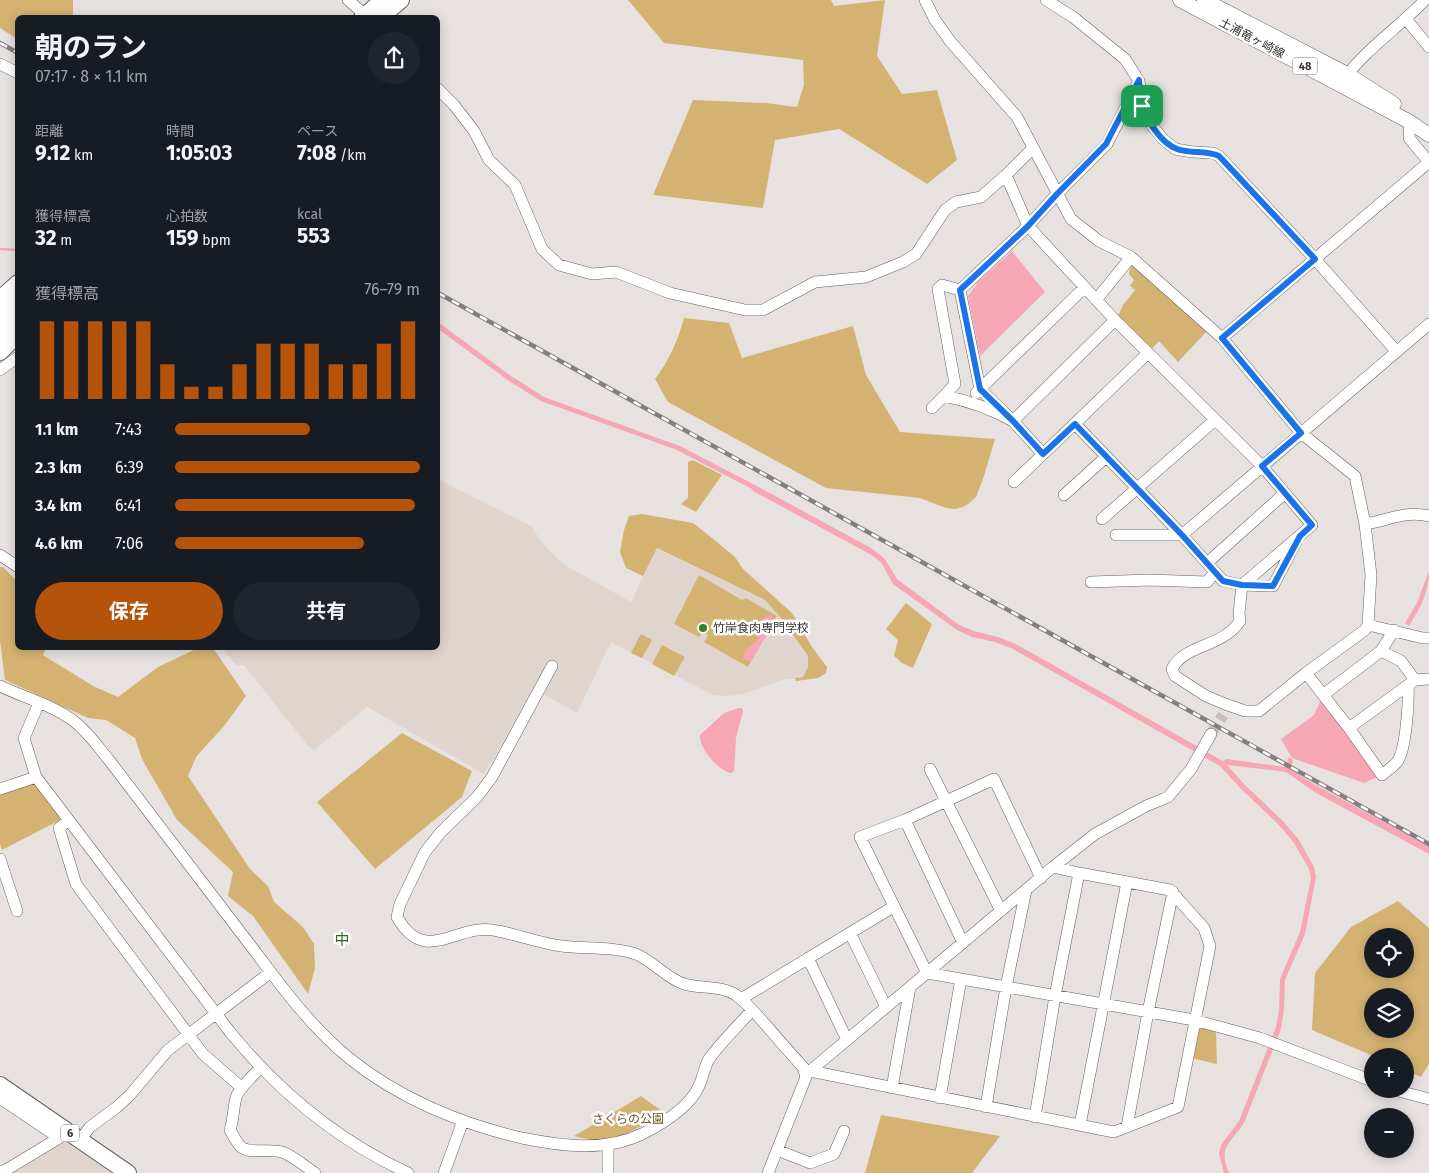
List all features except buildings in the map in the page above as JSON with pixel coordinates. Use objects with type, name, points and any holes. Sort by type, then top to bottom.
[{"type":"highway","points":[[371,15],[383,0]]},
{"type":"highway","points":[[373,15],[401,0]]},
{"type":"highway","points":[[0,299],[15,286]]},
{"type":"highway","points":[[0,352],[5,328],[15,306]]},
{"type":"highway","points":[[5,328],[15,319]]},
{"type":"highway","points":[[0,1077],[4,1092]]},
{"type":"highway","name":"6","points":[[4,1092],[62,1133],[80,1140],[128,1173]]},
{"type":"main road","name":"土浦竜ヶ崎線","points":[[1180,0],[1344,79],[1429,135]]},
{"type":"main road","name":"土浦竜ヶ崎線","points":[[1204,0],[1429,126]]},
{"type":"street","points":[[348,0],[367,15]]},
{"type":"street","points":[[925,0],[935,20],[950,41],[1017,117],[1071,219],[1099,241],[1131,257],[1222,338],[1301,433],[1354,476],[1365,524],[1371,575],[1368,625],[1358,636],[1306,673],[1259,711],[1224,710],[1174,676],[1172,669],[1177,660],[1190,652],[1223,638],[1235,630],[1240,621],[1242,585],[1312,525],[1262,466],[1115,320],[1028,226],[1006,175]]},
{"type":"street","points":[[1046,0],[1074,17],[1125,60],[1139,80],[1142,106],[1149,122],[1162,139],[1175,149],[1213,153],[1219,156],[1315,259],[1396,351]]},
{"type":"street","points":[[1344,79],[1352,66],[1425,0]]},
{"type":"street","points":[[1406,19],[1429,47]]},
{"type":"street","points":[[0,64],[15,72]]},
{"type":"street","points":[[960,290],[1028,226],[1106,144],[1139,80]]},
{"type":"street","points":[[440,91],[454,105],[474,132],[489,160],[515,185],[542,249],[559,265],[592,274],[616,272],[670,293],[745,310],[763,310],[815,282],[866,277],[903,262],[916,254],[945,210],[956,202],[981,197],[1033,148]]},
{"type":"street","points":[[1222,338],[1429,162],[1409,138],[1410,122]]},
{"type":"street","points":[[1096,300],[1131,257]]},
{"type":"street","points":[[932,408],[955,384],[938,289],[942,285],[960,290]]},
{"type":"street","points":[[968,401],[1084,288]]},
{"type":"street","points":[[960,290],[980,389],[1043,454]]},
{"type":"street","points":[[1013,421],[1115,320]]},
{"type":"street","points":[[1116,535],[1182,535],[1429,324]]},
{"type":"street","points":[[1014,482],[1148,353]]},
{"type":"street","points":[[0,370],[15,359]]},
{"type":"street","points":[[944,396],[992,409],[1013,421]]},
{"type":"street","points":[[1102,519],[1215,420]]},
{"type":"street","points":[[1075,424],[1182,535],[1223,581],[1242,585],[1273,586],[1300,536]]},
{"type":"street","points":[[1064,495],[1106,457]]},
{"type":"street","points":[[1091,582],[1149,580],[1207,582],[1211,568],[1285,493]]},
{"type":"street","points":[[1365,524],[1376,523],[1394,516],[1422,514],[1429,516]]},
{"type":"street","points":[[0,555],[15,565]]},
{"type":"street","points":[[1368,625],[1429,638]]},
{"type":"street","points":[[1323,695],[1381,652],[1394,630]]},
{"type":"street","points":[[1306,673],[1349,728],[1382,775],[1397,762],[1401,752],[1412,683],[1401,661],[1381,652]]},
{"type":"street","points":[[552,666],[492,777],[425,852],[400,904],[397,917],[404,929],[418,940],[432,942],[444,940],[467,931],[482,929],[497,930],[536,942],[562,946],[602,947],[623,950],[639,955],[683,984],[721,988],[741,999],[808,1071],[1114,1132],[1178,1107],[1210,946],[1204,928],[1170,890],[1054,867]]},
{"type":"street","points":[[1349,728],[1412,683],[1429,679]]},
{"type":"street","points":[[0,686],[60,713],[75,722],[90,736],[298,1007],[349,1058],[416,1101],[463,1121],[508,1134],[556,1144],[608,1145],[625,1141],[642,1134],[683,1108],[698,1088],[708,1061],[752,1010]]},
{"type":"street","points":[[39,703],[24,738],[36,778],[216,1014],[260,1068],[322,1123],[393,1170],[408,1173]]},
{"type":"street","points":[[768,1173],[808,1071],[1095,834],[1146,806],[1168,797],[1191,769],[1211,734]]},
{"type":"street","points":[[930,769],[1002,911]]},
{"type":"street","points":[[0,789],[36,778]]},
{"type":"street","points":[[927,973],[892,907],[860,837],[905,820],[994,779],[1041,878]]},
{"type":"street","points":[[68,820],[59,828],[76,884],[203,1054],[242,1088]]},
{"type":"street","points":[[905,820],[963,943]]},
{"type":"street","points":[[0,859],[16,911]]},
{"type":"street","points":[[1035,1117],[1080,873]]},
{"type":"street","points":[[1080,1126],[1127,882]]},
{"type":"street","points":[[986,1107],[1006,987],[1026,890]]},
{"type":"street","points":[[1127,1127],[1173,892]]},
{"type":"street","points":[[741,999],[892,907]]},
{"type":"street","points":[[850,933],[886,1007]]},
{"type":"street","points":[[808,958],[847,1040]]},
{"type":"street","points":[[80,1140],[90,1127],[117,1108],[130,1095],[168,1050],[271,972]]},
{"type":"street","points":[[927,973],[1194,1020],[1260,1038],[1364,1078]]},
{"type":"street","points":[[940,1098],[961,979]]},
{"type":"street","points":[[892,1088],[910,987]]},
{"type":"street","points":[[260,1068],[236,1097],[234,1120],[230,1130],[241,1148],[247,1151],[271,1150],[281,1152],[291,1156],[315,1173]]},
{"type":"street","points":[[1414,1095],[1429,1099]]},
{"type":"street","points":[[444,1173],[463,1121]]},
{"type":"street","points":[[777,1150],[810,1162],[834,1154],[844,1131]]},
{"type":"street","points":[[3,1172],[62,1133]]},
{"type":"street","points":[[608,1145],[608,1173]]},
{"type":"shaded area","points":[[1012,251],[1045,292],[980,356],[968,296],[980,280]]},
{"type":"shaded area","points":[[440,323],[511,376],[544,397],[680,446],[871,548],[884,558],[897,579],[959,625],[1016,644],[1223,761],[1227,759],[1285,767],[1289,757],[1293,760],[1291,770],[1429,846],[1429,854],[1316,793],[1286,772],[1227,765],[1283,821],[1299,840],[1314,867],[1316,877],[1305,934],[1285,980],[1281,1029],[1244,1123],[1225,1151],[1229,1173],[1224,1173],[1219,1154],[1221,1145],[1239,1121],[1276,1027],[1279,1010],[1280,979],[1300,932],[1311,878],[1309,869],[1294,843],[1279,825],[1220,766],[1013,649],[995,642],[972,637],[957,630],[893,584],[881,562],[868,553],[677,450],[541,401],[509,381],[440,330]]},
{"type":"shaded area","points":[[440,480],[531,526],[544,545],[563,564],[631,602],[656,548],[765,600],[780,617],[808,656],[808,667],[803,677],[782,680],[743,694],[727,696],[713,695],[611,642],[577,713],[535,689],[484,774],[367,707],[314,750],[308,746],[244,665],[236,665],[224,650],[440,650]]},
{"type":"shaded area","points":[[1429,571],[1426,593],[1409,626],[1405,623],[1417,603]]},
{"type":"shaded area","points":[[767,615],[775,619],[751,662],[746,660],[743,657],[744,654],[758,638],[761,623]]},
{"type":"shaded area","points":[[1322,697],[1380,776],[1364,783],[1292,758],[1281,739],[1314,715]]},
{"type":"shaded area","points":[[742,708],[743,711],[736,738],[734,771],[731,773],[720,768],[710,758],[702,746],[700,735],[724,713]]},
{"type":"shaded area","points":[[66,1140],[112,1173],[8,1173],[7,1170]]},
{"type":"green space","points":[[0,0],[73,0],[73,15],[15,15],[15,38],[0,28]]},
{"type":"green space","points":[[628,0],[831,0],[834,6],[885,0],[877,56],[902,94],[937,90],[957,160],[927,184],[839,129],[775,140],[763,208],[653,195],[693,100],[766,103],[797,107],[804,85],[803,60],[664,43]]},
{"type":"green space","points":[[1132,261],[1207,331],[1178,362],[1159,341],[1150,351],[1117,318],[1123,305],[1135,290],[1130,286],[1134,280],[1129,274]]},
{"type":"green space","points":[[684,318],[729,323],[742,358],[853,326],[866,375],[900,432],[995,439],[976,497],[963,507],[955,509],[946,508],[920,498],[826,488],[668,402],[655,379],[665,365]]},
{"type":"green space","points":[[693,460],[722,475],[696,512],[681,504],[688,498],[688,462]]},
{"type":"green space","points":[[642,514],[693,523],[735,557],[743,569],[792,613],[812,647],[827,667],[826,673],[818,678],[796,681],[795,678],[803,677],[808,667],[808,656],[780,617],[765,600],[657,548],[643,576],[626,568],[620,552],[624,530],[629,516]]},
{"type":"green space","points":[[0,567],[3,567],[15,579],[15,650],[45,650],[43,655],[93,686],[118,697],[158,667],[194,650],[214,650],[246,696],[224,726],[196,757],[188,776],[250,869],[268,886],[274,902],[303,927],[314,944],[315,968],[308,994],[253,916],[228,896],[233,872],[177,820],[142,759],[135,738],[106,720],[88,718],[5,680],[0,641]]},
{"type":"green space","points":[[699,575],[742,600],[746,598],[777,616],[748,667],[704,642],[708,635],[702,632],[699,637],[674,624]]},
{"type":"green space","points":[[906,603],[932,624],[913,668],[902,663],[894,656],[898,640],[886,629]]},
{"type":"green space","points":[[641,634],[652,640],[642,658],[631,653]]},
{"type":"green space","points":[[662,645],[685,657],[674,676],[652,664]]},
{"type":"green space","points":[[402,733],[472,771],[462,797],[375,869],[317,802]]},
{"type":"green space","points":[[34,783],[62,819],[2,850],[0,844],[0,793]]},
{"type":"green space","points":[[1398,901],[1429,928],[1429,1064],[1421,1077],[1414,1074],[1414,1048],[1364,1048],[1364,1052],[1312,1030],[1315,973],[1351,927]]},
{"type":"green space","points":[[1196,1023],[1210,1028],[1216,1033],[1217,1064],[1191,1058]]},
{"type":"green space","name":"さくらの公園","points":[[641,1096],[663,1112],[632,1131],[611,1139],[599,1140],[574,1136]]},
{"type":"green space","points":[[881,1115],[1000,1136],[972,1173],[865,1173]]},
{"type":"waterway","points":[[0,249],[15,250]]},
{"type":"tunnel","points":[[1211,734],[1223,715]]},
{"type":"railway","points":[[0,43],[15,51]]},
{"type":"railway","points":[[440,294],[1429,844]]},
{"type":"place","name":"竹岸食肉専門学校","points":[[703,628]]},
{"type":"district","name":"中","points":[[342,940]]},
{"type":"route","points":[[1139,80],[1142,106],[1149,122],[1162,139],[1175,149],[1213,153],[1219,156],[1315,259],[1222,338],[1301,433],[1262,466],[1312,525],[1300,536],[1273,586],[1242,585],[1223,581],[1182,535],[1075,424],[1043,454],[980,389],[960,290],[1028,226],[1106,144],[1139,80]]}]
